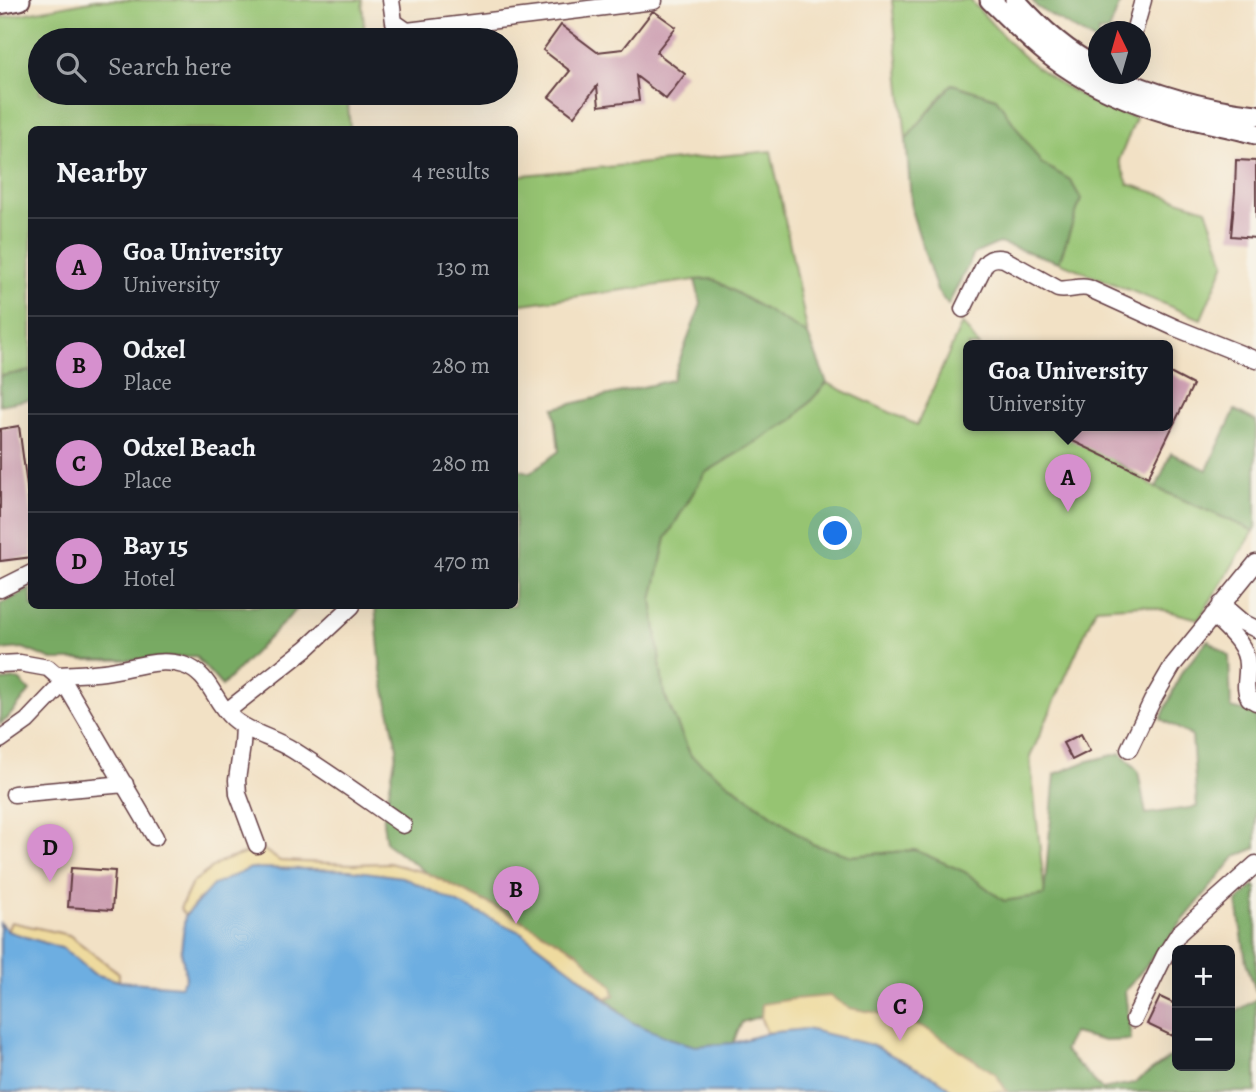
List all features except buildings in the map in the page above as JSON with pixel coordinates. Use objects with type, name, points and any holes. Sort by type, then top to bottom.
[{"type":"main road","points":[[0,4],[20,0]]},
{"type":"main road","points":[[990,0],[1032,40],[1083,78],[1170,113],[1256,134]]},
{"type":"main road","points":[[1015,0],[1033,21],[1088,62]]},
{"type":"main road","points":[[1139,84],[1174,99],[1256,115]]},
{"type":"street","points":[[391,0],[394,22],[403,28]]},
{"type":"street","points":[[1137,21],[1143,0]]},
{"type":"street","points":[[432,28],[654,1]]},
{"type":"street","points":[[963,309],[989,260],[1004,259],[1058,289],[1079,286],[1088,288],[1176,328],[1256,360]]},
{"type":"street","points":[[1129,749],[1173,665],[1256,563]]},
{"type":"street","points":[[0,589],[28,575]]},
{"type":"street","points":[[227,711],[307,648],[349,609]]},
{"type":"street","points":[[1217,609],[1256,629]]},
{"type":"street","points":[[1217,609],[1244,649],[1248,668],[1245,688],[1249,698],[1256,702]]},
{"type":"street","points":[[0,664],[20,663],[48,668],[60,678],[155,837]]},
{"type":"street","points":[[0,740],[27,721],[60,678],[148,663],[183,665],[199,673],[230,716],[243,726],[292,749],[403,825]]},
{"type":"street","points":[[243,726],[238,794],[257,845]]},
{"type":"street","points":[[14,794],[125,785]]},
{"type":"street","points":[[1134,1019],[1165,955],[1179,933],[1256,864]]},
{"type":"green space","points":[[96,0],[362,0],[364,28],[28,28],[28,105],[348,105],[350,126],[28,126],[28,371],[0,376],[0,18]]},
{"type":"green space","points":[[892,0],[970,0],[1022,55],[1048,75],[1090,101],[1136,118],[1119,160],[1128,184],[1206,209],[1225,263],[1201,319],[1059,262],[1081,199],[1070,180],[1041,163],[996,98],[952,84],[906,139]]},
{"type":"green space","points":[[1032,0],[1121,0],[1113,21],[1088,21],[1088,37],[1037,7]]},
{"type":"green space","points":[[952,84],[996,98],[1041,163],[1070,180],[1081,199],[1059,262],[999,243],[974,254],[948,305],[937,291],[912,213],[906,139]]},
{"type":"green space","points":[[771,151],[808,335],[713,279],[518,305],[518,176]]},
{"type":"green space","points":[[713,279],[808,335],[827,383],[794,419],[705,473],[666,538],[652,600],[664,694],[691,756],[812,844],[852,856],[915,850],[965,872],[1004,901],[1044,895],[1055,774],[1085,762],[1121,753],[1138,771],[1146,814],[1197,807],[1192,736],[1161,719],[1181,673],[1208,640],[1229,656],[1231,708],[1256,714],[1256,848],[1236,856],[1125,991],[1131,1040],[1105,1041],[1073,1033],[1064,1050],[1102,1089],[1134,1083],[1172,1056],[1172,1071],[1235,1071],[1235,1013],[1256,999],[1256,1092],[995,1092],[774,1012],[742,1022],[733,1043],[695,1046],[631,1022],[606,998],[614,995],[510,914],[427,873],[386,843],[383,822],[397,748],[381,671],[375,609],[518,609],[518,469],[530,473],[559,451],[554,408],[672,380],[701,304],[695,280]]},
{"type":"green space","points":[[962,323],[975,340],[963,340],[963,431],[1070,431],[1156,488],[1254,531],[1199,619],[1143,605],[1096,608],[1030,757],[1045,895],[1004,901],[965,872],[915,850],[852,856],[812,844],[691,756],[664,694],[652,600],[666,538],[705,473],[793,419],[827,383],[917,425]]},
{"type":"green space","points":[[28,371],[28,400],[0,405],[0,376]]},
{"type":"green space","points":[[1235,410],[1256,421],[1254,531],[1156,488],[1171,453],[1207,470]]},
{"type":"green space","points":[[28,590],[28,609],[298,609],[222,686],[195,656],[129,660],[52,660],[23,648],[0,650],[0,604]]},
{"type":"green space","points":[[18,679],[30,691],[0,724],[0,681]]},
{"type":"green space","points":[[1254,885],[1256,992],[1246,962],[1237,902]]},
{"type":"sand","points":[[261,848],[280,861],[389,863],[427,873],[510,914],[577,952],[612,986],[614,995],[606,998],[522,933],[464,906],[350,870],[251,868],[199,899],[185,916],[180,909],[192,883],[220,862]]},
{"type":"sand","points":[[11,922],[69,935],[119,973],[119,981],[94,974],[64,949],[7,931]]},
{"type":"sand","points":[[830,996],[849,1008],[878,1013],[925,1028],[996,1074],[1007,1092],[953,1092],[941,1081],[872,1045],[806,1029],[767,1033],[761,1019],[762,1004]]},
{"type":"water","points":[[251,868],[350,870],[402,877],[522,933],[574,972],[631,1022],[669,1038],[695,1046],[733,1043],[767,1033],[806,1029],[872,1045],[941,1081],[953,1092],[0,1092],[0,923],[7,931],[64,949],[94,974],[119,981],[180,986],[186,978],[181,951],[185,916],[213,885]]},
{"type":"place","name":"Goa University","points":[[1068,512]]},
{"type":"place","name":"Bay 15","points":[[50,882]]},
{"type":"place","name":"Odxel","points":[[516,924]]},
{"type":"place","name":"Odxel Beach","points":[[900,1041]]}]
